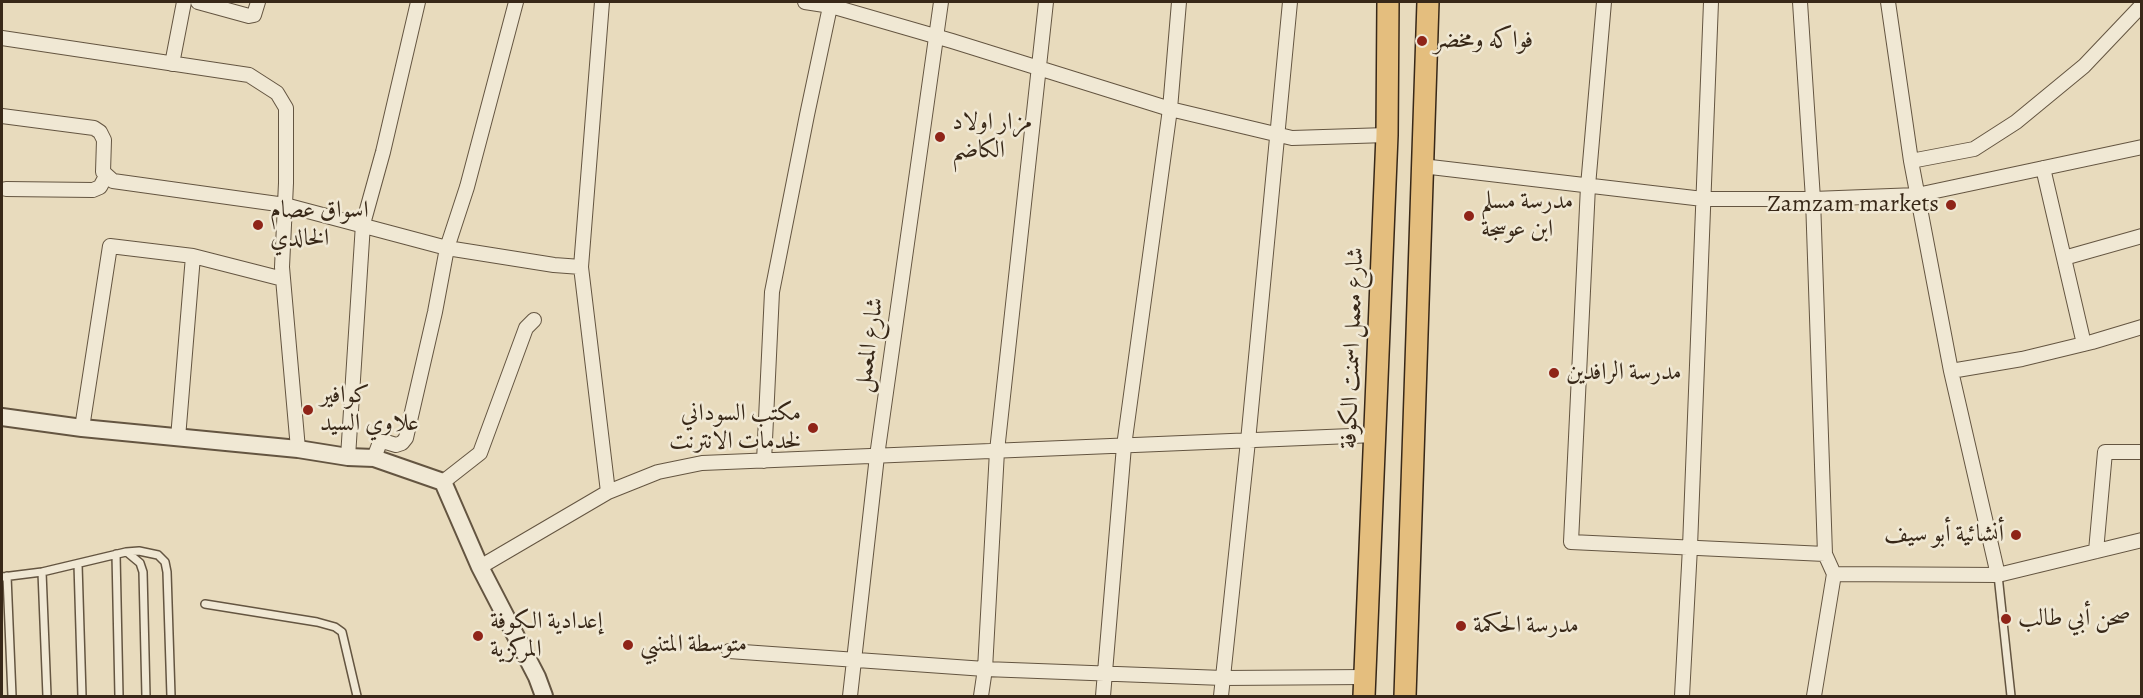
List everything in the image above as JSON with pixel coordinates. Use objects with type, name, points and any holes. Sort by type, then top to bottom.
[{"type":"main road","name":"شارع معمل اسمنت الكوفة","points":[[1368,689],[1387,135],[1388,2]]},
{"type":"main road","points":[[1402,695],[1428,2]]},
{"type":"street","points":[[172,64],[184,2]]},
{"type":"street","points":[[198,2],[249,16],[254,15],[258,2]]},
{"type":"street","points":[[348,457],[363,224],[383,152],[418,2]]},
{"type":"street","points":[[374,458],[380,442],[396,445],[402,443],[406,438],[447,248],[467,186],[516,2]]},
{"type":"street","points":[[602,2],[581,267],[608,492]]},
{"type":"street","points":[[805,2],[831,4],[1170,109],[1278,135],[1292,138],[1387,135]]},
{"type":"street","name":"شارع المعمل","points":[[850,696],[877,456],[941,2]]},
{"type":"street","points":[[981,696],[985,669],[997,451],[1046,2]]},
{"type":"street","points":[[1103,696],[1124,446],[1170,109],[1179,2]]},
{"type":"street","points":[[1221,696],[1290,2]]},
{"type":"street","points":[[1604,2],[1588,186],[1571,542],[1825,554]]},
{"type":"street","points":[[1682,696],[1690,548],[1711,2]]},
{"type":"street","points":[[1800,2],[1813,199],[1825,554],[1834,574],[1814,696]]},
{"type":"street","points":[[1888,2],[1917,195],[1951,371],[1998,574]]},
{"type":"street","points":[[764,461],[772,291],[831,4]]},
{"type":"street","points":[[1911,161],[1974,149],[2016,122],[2084,66],[2142,5]]},
{"type":"street","points":[[2,38],[249,75],[277,93],[286,108],[283,279],[297,449]]},
{"type":"street","points":[[2,116],[94,128],[100,132],[104,140],[103,172],[113,181],[285,205],[447,248],[554,265],[581,267]]},
{"type":"street","points":[[1422,166],[1704,199],[1813,199],[1917,195],[2142,147]]},
{"type":"street","points":[[2043,168],[2084,344]]},
{"type":"street","points":[[6,189],[93,190],[100,187],[106,176]]},
{"type":"street","points":[[2064,258],[2142,236]]},
{"type":"street","points":[[82,428],[110,246],[193,256],[283,279]]},
{"type":"street","points":[[178,438],[193,256]]},
{"type":"street","points":[[443,482],[480,453],[526,328],[534,320]]},
{"type":"street","points":[[1951,371],[2022,359],[2142,327]]},
{"type":"street","points":[[2,417],[82,428],[374,458],[443,482],[480,567],[537,677],[544,696]]},
{"type":"street","points":[[480,567],[608,492],[658,472],[702,462],[1375,435]]},
{"type":"street","points":[[2096,551],[2105,452],[2142,452]]},
{"type":"street","points":[[1834,574],[1998,574],[2142,540]]},
{"type":"street","points":[[729,651],[985,669],[1223,678],[1368,689]]},
{"type":"street","points":[[537,677],[556,696]]},
{"type":"lane","points":[[126,552],[140,563],[143,572],[146,696]]},
{"type":"lane","points":[[12,696],[4,577],[42,572],[126,552],[149,552],[158,555],[165,562],[171,696]]},
{"type":"lane","points":[[116,554],[119,696]]},
{"type":"lane","points":[[78,564],[82,696]]},
{"type":"lane","points":[[42,572],[47,696]]},
{"type":"lane","points":[[1998,574],[2011,696]]},
{"type":"lane","points":[[205,604],[335,627],[342,632],[357,696]]},
{"type":"place","name":"فواكه ومخضر","points":[[1422,41]]},
{"type":"place","name":"مزار اولاد الكاضم","points":[[940,137]]},
{"type":"place","name":"Zamzam markets","points":[[1951,205]]},
{"type":"place","name":"مدرسة مسلم ابن عوسجة","points":[[1469,216]]},
{"type":"place","name":"اسواق عصام الخالدي","points":[[258,225]]},
{"type":"place","name":"مدرسة الرافدين","points":[[1554,373]]},
{"type":"place","name":"كوافير علاوي السيد","points":[[308,410]]},
{"type":"place","name":"مكتب السوداني لخدمات الانترنت","points":[[813,428]]},
{"type":"place","name":"أنشائية أبو سيف","points":[[2016,535]]},
{"type":"place","name":"صحن أبي طالب","points":[[2006,619]]},
{"type":"place","name":"مدرسة الحكمة","points":[[1461,626]]},
{"type":"place","name":"إعدادية الكوفة المركزية","points":[[478,636]]},
{"type":"place","name":"متوسطة المتنبي","points":[[628,645]]}]
